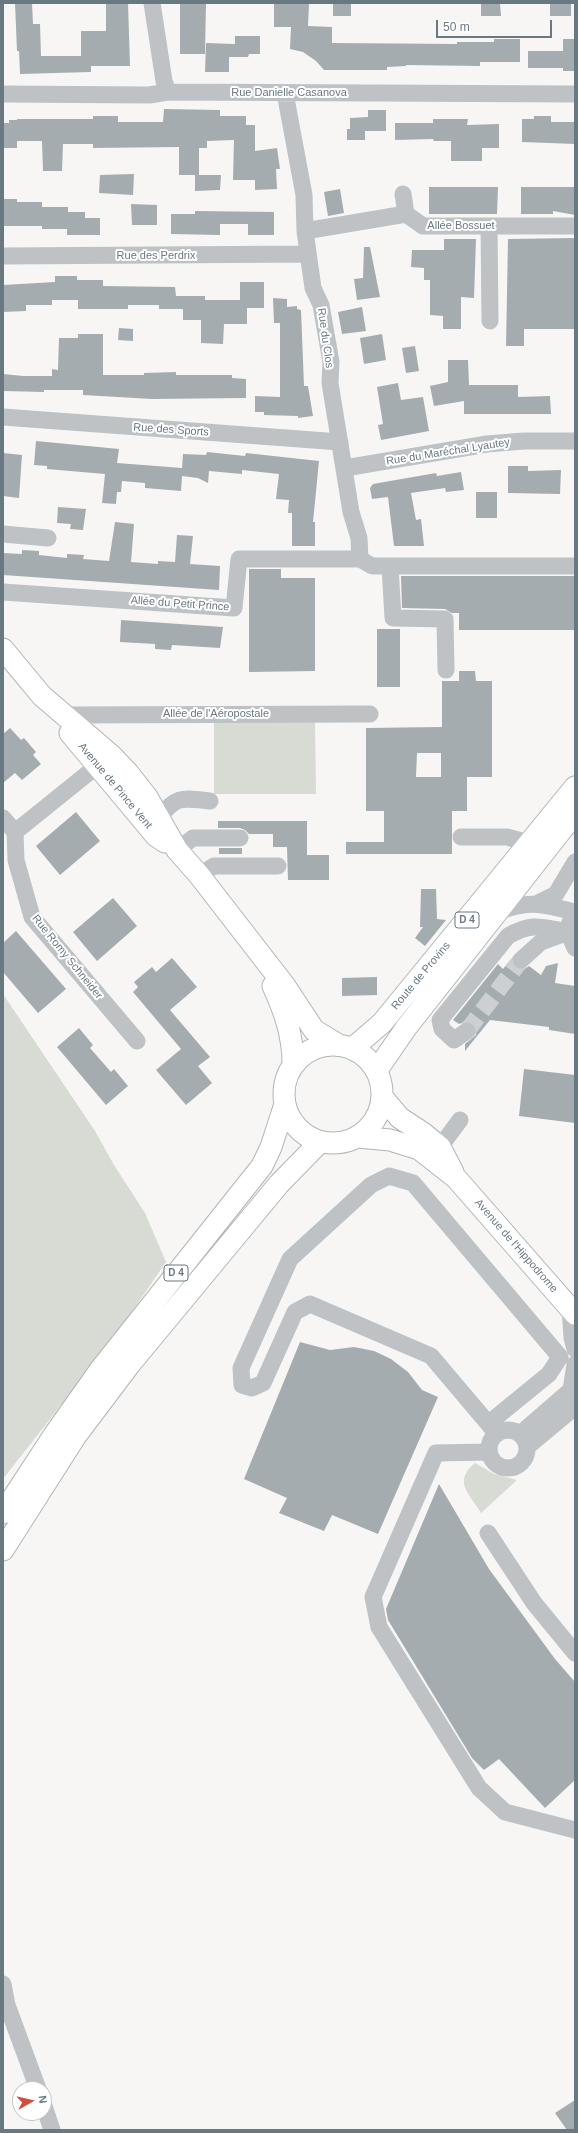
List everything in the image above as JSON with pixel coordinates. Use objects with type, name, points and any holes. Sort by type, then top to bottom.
[{"type":"main road","name":"Avenue de Pince Vent","points":[[3,649],[42,696],[62,715],[84,731],[129,774],[147,797],[177,850],[199,875],[259,955],[285,986],[314,1030],[345,1046]]},
{"type":"main road","name":"Avenue de Pince Vent","points":[[62,715],[65,726],[156,836],[177,850]]},
{"type":"main road","name":"Route de Provins","points":[[345,1046],[382,1023],[575,787]]},
{"type":"main road","name":"Route de Provins","points":[[377,1070],[410,1022],[499,912],[575,813]]},
{"type":"main road","name":"Avenue de Pince Vent","points":[[259,955],[288,1022],[293,1041],[293,1064]]},
{"type":"main road","points":[[320,1045],[345,1046],[367,1057],[377,1070],[382,1084],[383,1098],[379,1113],[371,1125],[358,1137],[342,1143],[320,1142],[298,1129],[290,1117],[285,1104],[284,1090],[287,1076],[293,1064],[305,1053],[320,1045]]},
{"type":"main road","name":"Avenue de l'Hippodrome","points":[[383,1098],[400,1118],[423,1133],[440,1147],[456,1178]]},
{"type":"main road","name":"D 4","points":[[3,1513],[54,1435],[100,1370],[262,1166],[271,1148],[285,1104]]},
{"type":"main road","name":"Avenue de l'Hippodrome","points":[[358,1137],[390,1140],[419,1149],[456,1178],[572,1311]]},
{"type":"main road","name":"D 4","points":[[3,1550],[75,1437],[130,1364],[279,1184],[320,1142]]},
{"type":"street","points":[[152,3],[164,81],[168,92]]},
{"type":"street","name":"Rue Danielle Casanova","points":[[4,92],[149,95],[168,92],[575,94]]},
{"type":"street","name":"Rue du Clos","points":[[285,93],[304,195],[305,231],[308,254],[314,288],[321,305],[331,362],[330,383],[351,512],[359,538],[360,559]]},
{"type":"street","points":[[305,231],[406,214],[403,194]]},
{"type":"street","name":"Allée Bossuet","points":[[406,214],[423,226],[575,226]]},
{"type":"street","points":[[489,226],[490,321]]},
{"type":"street","name":"Rue des Perdrix","points":[[3,256],[308,254]]},
{"type":"street","name":"Rue des Sports","points":[[3,417],[340,442]]},
{"type":"street","name":"Rue du Maréchal Lyautey","points":[[345,468],[487,444],[524,441],[575,441]]},
{"type":"street","points":[[3,534],[48,538]]},
{"type":"street","name":"Allée du Petit Prince","points":[[3,592],[234,608],[239,559],[360,559]]},
{"type":"street","points":[[360,559],[372,566],[575,566]]},
{"type":"street","points":[[390,566],[393,618],[445,619],[446,670]]},
{"type":"street","name":"Allée de l'Aéropostale","points":[[62,715],[370,714]]},
{"type":"street","points":[[3,818],[15,832],[97,766]]},
{"type":"street","points":[[159,818],[170,804],[184,799],[210,801]]},
{"type":"street","name":"Rue Romy Schneider","points":[[15,832],[16,860],[32,917],[137,1041]]},
{"type":"street","points":[[461,837],[507,837],[529,843]]},
{"type":"street","points":[[177,850],[193,838],[240,838]]},
{"type":"street","points":[[499,912],[512,906],[538,903],[556,894],[575,862]]},
{"type":"street","points":[[199,875],[214,866],[278,866]]},
{"type":"street","points":[[538,903],[574,912],[568,932],[575,948]]},
{"type":"street","points":[[467,1031],[454,1040],[442,1030],[440,1020],[508,936],[521,928],[535,926],[568,932]]},
{"type":"street","points":[[521,960],[541,942],[568,932]]},
{"type":"street","points":[[440,1147],[460,1120]]},
{"type":"street","points":[[524,1441],[509,1430],[493,1429],[431,1356],[310,1304],[295,1312],[263,1383],[252,1388],[242,1385],[241,1368],[290,1260],[371,1185],[389,1176],[413,1183],[560,1357],[548,1374],[493,1429],[489,1452],[495,1464],[508,1468],[514,1467],[524,1459],[526,1429],[573,1389],[575,1364]]},
{"type":"street","points":[[572,1311],[572,1338],[575,1349]]},
{"type":"street","points":[[524,1441],[575,1407]]},
{"type":"street","points":[[489,1452],[436,1453],[372,1597],[379,1627],[479,1788],[505,1812],[575,1830]]},
{"type":"street","points":[[488,1534],[534,1603],[575,1652]]},
{"type":"street","points":[[3,1984],[7,2005],[35,2081]]},
{"type":"shaded area","points":[[214,721],[315,721],[316,794],[214,794]]},
{"type":"shaded area","points":[[3,994],[95,1131],[114,1165],[145,1213],[166,1262],[116,1335],[3,1479]]},
{"type":"shaded area","points":[[475,1463],[494,1474],[517,1480],[481,1513],[468,1494],[464,1482],[468,1470]]},
{"type":"building","points":[[15,3],[32,3],[33,24],[40,24],[41,56],[81,56],[81,31],[106,31],[106,3],[128,3],[130,66],[91,66],[91,72],[20,74],[19,51],[17,51]]},
{"type":"building","points":[[180,3],[206,4],[205,54],[180,54]]},
{"type":"building","points":[[500,3],[501,16],[481,16],[481,4]]},
{"type":"building","points":[[550,3],[571,3],[571,16],[550,16]]},
{"type":"building","points":[[274,4],[309,4],[308,26],[332,27],[332,43],[457,44],[457,42],[494,42],[494,39],[520,39],[520,62],[480,62],[480,66],[406,65],[387,67],[387,70],[324,70],[316,61],[303,52],[290,49],[291,27],[274,27]]},
{"type":"building","points":[[333,4],[351,4],[351,16],[333,16]]},
{"type":"building","points":[[235,36],[260,36],[260,54],[249,54],[248,57],[229,57],[229,72],[205,72],[206,43],[235,44]]},
{"type":"building","points":[[563,39],[575,39],[575,71],[563,71],[563,68],[528,68],[528,51],[563,51]]},
{"type":"building","points":[[164,109],[220,110],[220,116],[246,116],[246,125],[255,125],[255,151],[277,148],[280,169],[276,169],[277,189],[255,190],[255,180],[233,180],[234,140],[207,141],[207,148],[199,148],[199,175],[221,175],[220,190],[195,191],[195,175],[179,175],[179,147],[93,148],[93,144],[63,144],[62,171],[43,171],[42,141],[17,141],[17,148],[3,148],[3,123],[9,123],[9,120],[93,119],[93,116],[118,116],[118,122],[163,122]]},
{"type":"building","points":[[368,110],[386,110],[386,131],[365,131],[365,140],[347,140],[347,129],[350,129],[350,118],[368,117]]},
{"type":"building","points":[[534,116],[551,116],[551,122],[575,122],[575,144],[522,142],[522,119],[534,119]]},
{"type":"building","points":[[433,119],[468,119],[467,125],[499,124],[499,148],[482,148],[482,161],[451,161],[451,141],[434,141],[433,139],[395,140],[395,123],[433,123]]},
{"type":"building","points":[[134,174],[133,195],[99,193],[100,175]]},
{"type":"building","points":[[429,187],[498,187],[497,214],[429,214]]},
{"type":"building","points":[[521,187],[575,187],[575,215],[553,211],[553,214],[521,214]]},
{"type":"building","points":[[340,189],[344,213],[328,216],[324,192]]},
{"type":"building","points":[[3,199],[17,199],[17,202],[42,202],[42,207],[68,207],[68,212],[85,212],[85,218],[100,218],[100,235],[67,235],[67,229],[42,229],[42,226],[3,226]]},
{"type":"building","points":[[131,204],[157,205],[157,225],[132,225]]},
{"type":"building","points":[[195,211],[274,212],[274,235],[248,235],[248,224],[220,224],[220,235],[171,234],[171,214],[195,214]]},
{"type":"building","points":[[575,238],[574,329],[524,329],[524,346],[506,346],[508,239]]},
{"type":"building","points":[[444,239],[476,239],[474,298],[461,297],[461,329],[443,329],[443,316],[430,315],[430,280],[424,280],[424,268],[411,267],[412,250],[444,250]]},
{"type":"building","points":[[364,247],[370,247],[380,297],[357,300],[354,279],[363,278]]},
{"type":"building","points":[[55,276],[77,276],[77,280],[103,280],[103,286],[175,287],[176,296],[205,296],[205,300],[240,300],[240,282],[264,282],[264,308],[247,308],[247,324],[224,324],[223,344],[201,343],[201,320],[183,320],[183,309],[159,309],[159,305],[128,305],[128,309],[78,309],[78,300],[52,300],[52,305],[26,305],[26,311],[3,312],[3,285],[55,282]]},
{"type":"building","points":[[273,298],[287,299],[287,307],[297,306],[297,309],[301,310],[304,386],[308,386],[313,416],[298,418],[298,416],[264,415],[264,412],[255,412],[255,396],[280,397],[280,323],[274,323]]},
{"type":"building","points":[[362,307],[366,331],[342,334],[338,312]]},
{"type":"building","points":[[119,328],[133,329],[133,341],[118,340]]},
{"type":"building","points":[[78,334],[103,334],[103,375],[144,375],[144,373],[176,372],[176,375],[232,375],[232,378],[246,379],[246,398],[152,399],[83,395],[83,390],[44,390],[44,392],[3,391],[3,374],[52,376],[52,369],[58,370],[59,338],[78,338]]},
{"type":"building","points":[[382,334],[386,360],[364,364],[360,338]]},
{"type":"building","points":[[415,346],[419,371],[406,373],[402,348]]},
{"type":"building","points":[[448,360],[468,360],[469,385],[518,385],[518,397],[550,396],[551,414],[464,414],[464,401],[434,406],[430,386],[448,382]]},
{"type":"building","points":[[398,383],[401,400],[423,397],[429,431],[381,440],[378,425],[383,424],[377,387]]},
{"type":"building","points":[[36,441],[119,449],[117,463],[182,468],[183,454],[206,455],[207,452],[245,456],[246,453],[319,461],[313,522],[315,522],[315,546],[292,546],[292,513],[288,513],[289,500],[276,499],[279,474],[242,470],[242,474],[209,471],[208,483],[198,478],[182,476],[181,491],[145,488],[145,483],[122,481],[121,492],[117,492],[116,504],[102,503],[105,474],[47,469],[47,466],[34,465]]},
{"type":"building","points":[[3,453],[22,455],[19,498],[3,496]]},
{"type":"building","points":[[508,466],[528,466],[528,471],[561,470],[560,494],[508,493]]},
{"type":"building","points":[[461,472],[464,490],[446,492],[445,488],[411,493],[416,520],[421,519],[424,546],[394,546],[388,497],[372,499],[370,488],[373,484],[436,473],[437,476]]},
{"type":"building","points":[[476,492],[497,492],[497,518],[476,518]]},
{"type":"building","points":[[58,507],[86,509],[83,530],[70,529],[71,524],[57,523]]},
{"type":"building","points":[[115,522],[134,524],[131,562],[158,564],[158,561],[175,562],[177,535],[193,536],[190,564],[220,566],[219,590],[3,575],[3,553],[22,554],[22,550],[39,551],[39,555],[67,558],[67,554],[84,555],[83,559],[109,561]]},
{"type":"building","points":[[249,569],[281,569],[281,578],[315,578],[315,671],[249,672]]},
{"type":"building","points":[[401,576],[575,576],[575,630],[459,630],[459,613],[452,613],[445,609],[402,608]]},
{"type":"building","points":[[121,620],[223,627],[220,648],[172,645],[171,650],[155,649],[155,644],[120,642]]},
{"type":"building","points":[[377,629],[400,629],[400,687],[377,687]]},
{"type":"building","points":[[459,671],[475,671],[476,681],[492,681],[492,777],[467,777],[467,811],[452,811],[452,854],[346,854],[346,842],[384,842],[384,811],[366,811],[366,728],[442,727],[442,681],[459,681]],"holes":[[[417,753],[441,753],[441,777],[416,777]]]},
{"type":"building","points":[[10,728],[21,740],[24,738],[36,752],[33,755],[41,764],[22,780],[15,773],[3,783],[3,734]]},
{"type":"building","points":[[76,812],[100,841],[60,875],[36,846]]},
{"type":"building","points":[[218,821],[307,821],[307,855],[329,855],[329,880],[288,880],[287,847],[273,847],[273,834],[249,834],[240,828],[218,828]]},
{"type":"building","points":[[219,848],[242,848],[242,854],[219,854]]},
{"type":"building","points":[[421,889],[436,889],[437,919],[446,920],[425,946],[415,938],[423,927],[420,927]]},
{"type":"building","points":[[113,898],[137,926],[97,961],[73,932]]},
{"type":"building","points":[[16,931],[66,989],[38,1013],[3,972],[3,943]]},
{"type":"building","points":[[172,958],[197,987],[170,1010],[210,1057],[198,1066],[212,1083],[186,1105],[156,1070],[181,1049],[133,992],[138,987],[134,982],[152,967],[156,972]]},
{"type":"building","points":[[511,959],[513,966],[518,969],[523,970],[529,966],[541,975],[546,966],[558,963],[555,983],[575,986],[575,1034],[549,1030],[549,1027],[490,1020],[465,1051],[465,1044],[476,1035],[475,1026],[467,1021],[459,1024],[453,1020],[498,964],[503,969]]},
{"type":"building","points":[[377,977],[377,995],[342,996],[342,978]]},
{"type":"building","points":[[79,1028],[93,1045],[90,1048],[111,1072],[114,1069],[128,1086],[106,1105],[57,1047]]},
{"type":"building","points":[[524,1069],[575,1075],[575,1123],[519,1116]]},
{"type":"building","points":[[300,1342],[330,1350],[354,1347],[374,1351],[391,1359],[408,1372],[422,1390],[438,1397],[378,1534],[332,1515],[324,1531],[279,1513],[287,1498],[244,1479]]},
{"type":"building","points":[[439,1484],[489,1569],[555,1659],[575,1682],[575,1780],[545,1808],[499,1759],[484,1770],[472,1758],[388,1620],[386,1609]]},
{"type":"building","points":[[575,2100],[575,2130],[567,2130],[555,2113]]},
{"type":"tunnel","points":[[467,1031],[521,960]]}]
